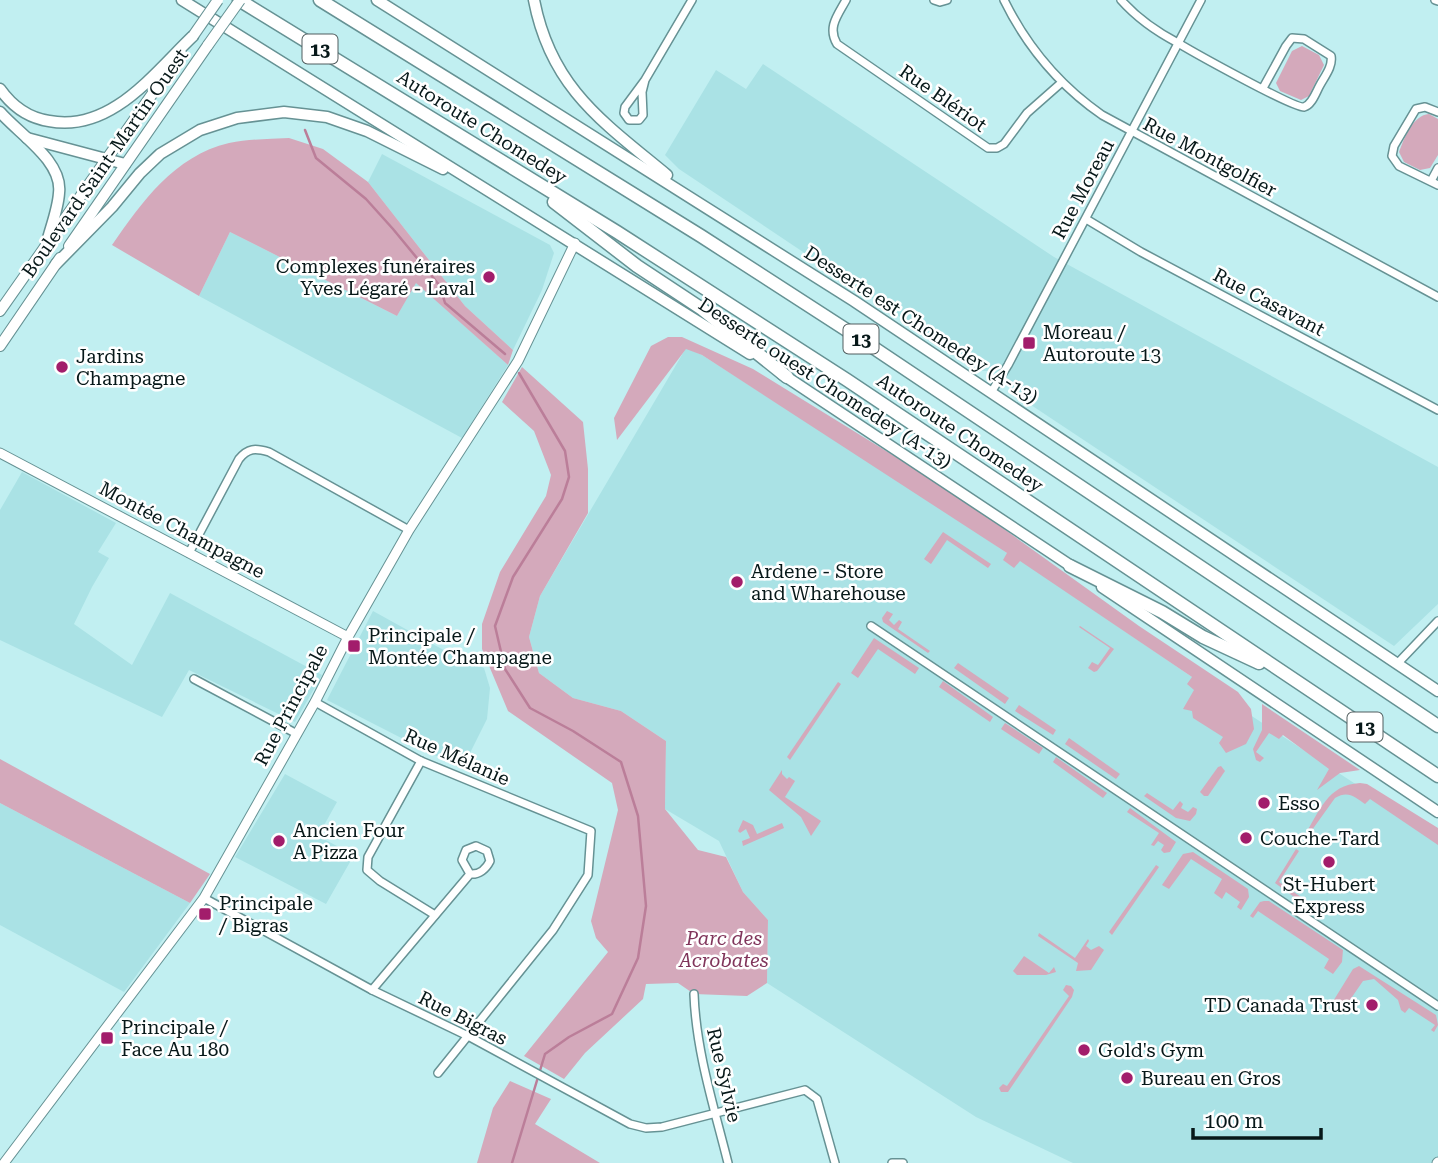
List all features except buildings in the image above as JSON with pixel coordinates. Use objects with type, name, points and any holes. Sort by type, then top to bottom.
[{"type":"highway","name":"Autoroute Chomedey","points":[[239,0],[504,163],[847,380],[1438,776]]},
{"type":"highway","name":"Autoroute Chomedey","points":[[320,0],[690,229],[850,332],[1438,726]]},
{"type":"highway","points":[[504,163],[636,266],[702,309],[787,377]]},
{"type":"highway","points":[[1070,566],[1163,612],[1203,638],[1293,678]]},
{"type":"highway","points":[[1391,694],[1438,720]]},
{"type":"main road","points":[[175,0],[199,10]]},
{"type":"main road","name":"Desserte ouest Chomedey (A-13)","points":[[182,0],[787,377],[1438,812]]},
{"type":"main road","name":"Boulevard Saint-Martin Ouest","points":[[0,311],[218,0]]},
{"type":"main road","name":"Boulevard Saint-Martin Ouest","points":[[0,346],[239,0]]},
{"type":"main road","name":"Desserte est Chomedey (A-13)","points":[[377,0],[699,202],[992,391],[1438,691]]},
{"type":"main road","points":[[534,0],[550,51],[578,96],[600,120],[699,202]]},
{"type":"main road","points":[[0,89],[13,104],[38,119],[68,123],[88,120],[121,103],[193,36]]},
{"type":"main road","points":[[56,264],[160,155],[200,130],[246,116],[293,112],[342,121],[489,190]]},
{"type":"main road","points":[[0,113],[53,167],[59,181],[59,196],[46,246]]},
{"type":"main road","points":[[27,138],[43,140],[125,164]]},
{"type":"street","points":[[645,80],[642,92],[643,114],[639,120],[629,120],[624,113],[625,107],[645,80],[692,0]]},
{"type":"street","name":"Rue Blériot","points":[[846,0],[833,25],[832,33],[837,44],[988,148],[997,148],[1004,144],[1023,118],[1061,83]]},
{"type":"street","points":[[934,0],[947,0]]},
{"type":"street","name":"Rue Montgolfier","points":[[1004,0],[1031,46],[1061,83],[1091,107],[1131,132],[1438,298]]},
{"type":"street","points":[[1121,0],[1152,28],[1294,105],[1304,107],[1311,101],[1329,68],[1331,56],[1304,39],[1292,38],[1263,88]]},
{"type":"street","name":"Rue Moreau","points":[[992,391],[1201,0]]},
{"type":"street","points":[[1438,112],[1425,107],[1416,109],[1394,146],[1392,156],[1399,166],[1434,183],[1438,168]]},
{"type":"street","name":"Rue Casavant","points":[[1086,219],[1141,252],[1438,411]]},
{"type":"street","name":"Rue Principale","points":[[4,1163],[204,898],[409,530],[518,362],[575,243]]},
{"type":"street","points":[[189,553],[239,459],[245,452],[255,449],[269,452],[409,530]]},
{"type":"street","name":"Montée Champagne","points":[[0,453],[348,637]]},
{"type":"street","points":[[1397,664],[1438,621]]},
{"type":"street","points":[[871,626],[1438,1006]]},
{"type":"street","points":[[194,679],[297,734]]},
{"type":"street","name":"Rue Mélanie","points":[[315,702],[421,761],[591,831],[587,875],[553,930],[468,1036]]},
{"type":"street","points":[[421,761],[368,857],[367,870],[435,915]]},
{"type":"street","points":[[372,990],[470,874]]},
{"type":"street","name":"Rue Bigras","points":[[204,898],[372,990],[468,1036],[629,1124],[646,1128],[662,1127],[805,1090],[817,1099],[835,1163]]},
{"type":"street","name":"Rue Sylvie","points":[[694,993],[695,1024],[728,1163]]},
{"type":"street","points":[[439,1073],[468,1036]]},
{"type":"street","points":[[892,1163],[903,1163]]},
{"type":"shaded area","points":[[763,64],[1054,257],[1438,467],[1438,604],[1394,646],[1016,395],[1011,381],[992,371],[981,371],[679,169],[665,155],[716,70],[746,89]]},
{"type":"shaded area","name":"Complexes funéraires Yves Légaré - Laval","points":[[382,154],[550,245],[554,253],[542,290],[513,350],[465,306],[368,182]]},
{"type":"shaded area","name":"Complexes funéraires Yves Légaré - Laval","points":[[230,232],[397,316],[416,282],[508,365],[462,438],[199,296]]},
{"type":"shaded area","points":[[686,348],[702,355],[942,509],[1007,553],[1014,567],[1020,560],[1192,677],[1438,838],[1438,1163],[1073,1163],[976,1117],[767,983],[768,920],[743,892],[719,841],[665,809],[666,741],[621,711],[573,698],[539,673],[529,637],[540,596]]},
{"type":"shaded area","points":[[22,472],[116,523],[98,552],[109,558],[74,624],[132,665],[170,593],[322,675],[295,722],[189,670],[162,717],[0,640],[0,510]]},
{"type":"shaded area","points":[[373,611],[449,653],[484,668],[490,688],[487,719],[462,769],[327,700]]},
{"type":"shaded area","points":[[285,774],[337,802],[318,836],[354,855],[326,904],[235,857]]},
{"type":"shaded area","points":[[0,803],[190,903],[124,992],[0,925]]},
{"type":"green space","points":[[1302,46],[1319,55],[1324,65],[1309,96],[1301,100],[1280,91],[1276,83],[1292,51]]},
{"type":"green space","points":[[1429,114],[1438,119],[1438,155],[1430,168],[1420,170],[1404,162],[1399,152],[1414,123],[1423,115]]},
{"type":"green space","points":[[289,138],[323,149],[368,182],[465,306],[513,350],[508,365],[416,283],[397,316],[230,232],[199,296],[112,245],[148,197],[192,158],[229,143]]},
{"type":"green space","points":[[668,337],[682,337],[753,369],[951,491],[1139,626],[1238,692],[1251,709],[1254,729],[1246,744],[1226,753],[1219,743],[1223,737],[1193,718],[1192,711],[1183,709],[1194,690],[1187,684],[1192,677],[1020,561],[1014,568],[1003,560],[1007,553],[702,355],[686,349],[617,440],[614,418],[651,346]]},
{"type":"green space","name":"Parc des Acrobates","points":[[522,367],[583,422],[588,469],[588,513],[540,596],[529,637],[539,673],[573,698],[621,711],[666,741],[665,809],[698,850],[726,857],[743,892],[768,920],[767,983],[747,996],[694,994],[678,983],[646,984],[643,999],[585,1053],[564,1079],[524,1056],[608,952],[596,938],[591,921],[618,810],[612,783],[508,711],[482,649],[482,624],[500,572],[546,496],[551,475],[534,431],[502,402]]},
{"type":"green space","points":[[943,532],[991,564],[988,568],[947,540],[931,564],[924,559]]},
{"type":"green space","points":[[887,611],[893,614],[889,620],[894,625],[899,620],[902,622],[898,629],[930,651],[928,653],[883,622],[882,618]]},
{"type":"green space","points":[[1080,626],[1114,649],[1097,671],[1088,668],[1092,662],[1098,665],[1110,648]]},
{"type":"green space","points":[[874,638],[919,668],[915,674],[878,649],[858,678],[851,673]]},
{"type":"green space","points":[[958,663],[1009,698],[1005,704],[954,668]]},
{"type":"green space","points":[[943,681],[993,717],[990,722],[939,687]]},
{"type":"green space","points":[[838,682],[841,684],[790,760],[787,757]]},
{"type":"green space","points":[[1262,704],[1360,770],[1340,773],[1317,790],[1329,769],[1283,735],[1279,739],[1269,733],[1256,752],[1264,758],[1260,762],[1256,760],[1253,749],[1262,730]]},
{"type":"green space","points":[[1019,705],[1056,730],[1053,735],[1015,711]]},
{"type":"green space","points":[[1005,723],[1043,748],[1039,754],[1001,729]]},
{"type":"green space","points":[[1069,738],[1120,774],[1116,779],[1065,744]]},
{"type":"green space","points":[[1056,757],[1107,793],[1103,798],[1053,762]]},
{"type":"green space","points":[[0,759],[210,874],[190,903],[0,803]]},
{"type":"green space","points":[[1221,766],[1225,771],[1208,796],[1204,796],[1200,792]]},
{"type":"green space","points":[[782,770],[787,779],[789,777],[795,781],[785,797],[821,821],[811,836],[801,817],[769,790]]},
{"type":"green space","points":[[1367,784],[1438,828],[1438,845],[1370,799],[1365,804],[1348,795],[1335,798],[1307,837],[1304,836],[1332,794],[1349,785]]},
{"type":"green space","points":[[1147,793],[1173,810],[1180,801],[1183,804],[1181,808],[1188,812],[1193,807],[1197,809],[1196,814],[1190,821],[1176,818],[1144,796]]},
{"type":"green space","points":[[1130,808],[1176,842],[1170,852],[1164,853],[1161,850],[1164,845],[1158,841],[1154,846],[1151,845],[1159,833],[1127,812]]},
{"type":"green space","points":[[743,820],[753,825],[757,834],[782,823],[784,828],[743,846],[742,841],[750,838],[746,829],[740,833],[738,831]]},
{"type":"green space","points":[[1296,849],[1299,851],[1279,882],[1323,912],[1320,916],[1275,883]]},
{"type":"green space","points":[[1193,852],[1248,889],[1249,897],[1241,910],[1237,907],[1240,902],[1226,892],[1222,899],[1214,893],[1222,879],[1191,859],[1169,889],[1162,885],[1183,854]]},
{"type":"green space","points":[[1156,865],[1159,867],[1112,935],[1109,932]]},
{"type":"green space","points":[[1269,901],[1343,950],[1342,962],[1333,974],[1324,968],[1329,959],[1258,911],[1253,918],[1250,916],[1260,902]]},
{"type":"green space","points":[[1039,933],[1075,958],[1088,939],[1086,946],[1091,950],[1099,946],[1104,950],[1091,970],[1076,971],[1078,963],[1038,936]]},
{"type":"green space","points":[[1024,956],[1049,973],[1054,967],[1056,972],[1046,975],[1017,975],[1013,971]]},
{"type":"green space","points":[[1359,966],[1436,1015],[1438,1025],[1434,1032],[1431,1030],[1435,1025],[1409,1008],[1405,1013],[1401,1010],[1398,1000],[1374,979],[1363,981],[1343,1010],[1339,1008],[1341,1003],[1332,1003],[1353,969]]},
{"type":"green space","points":[[1066,985],[1074,990],[1072,997],[1008,1092],[1001,1092],[999,1088],[1003,1084],[1007,1086],[1069,996],[1063,990]]},
{"type":"green space","points":[[510,1081],[551,1099],[535,1124],[600,1163],[477,1163],[493,1108]]},
{"type":"waterway","points":[[305,130],[316,158],[366,199],[393,229],[440,286],[445,303],[505,354]]},
{"type":"waterway","points":[[512,1163],[545,1054],[569,1037],[612,1014],[638,958],[646,906],[638,816],[621,762],[573,731],[530,708],[505,669],[495,626],[513,577],[562,499],[569,477],[565,451],[519,373]]},
{"type":"place","name":"Complexes funéraires Yves Légaré - Laval","points":[[489,277]]},
{"type":"place","name":"Moreau / Autoroute 13","points":[[1029,343]]},
{"type":"place","name":"Jardins Champagne","points":[[62,367]]},
{"type":"place","name":"Ardene - Store and Wharehouse","points":[[737,582]]},
{"type":"place","name":"Principale / Montée Champagne","points":[[354,646]]},
{"type":"place","name":"Esso","points":[[1264,803]]},
{"type":"place","name":"Couche-Tard","points":[[1246,838]]},
{"type":"place","name":"Ancien Four A Pizza","points":[[279,841]]},
{"type":"place","name":"St-Hubert Express","points":[[1329,862]]},
{"type":"place","name":"Principale / Bigras","points":[[205,914]]},
{"type":"place","name":"TD Canada Trust","points":[[1372,1005]]},
{"type":"place","name":"Principale / Face Au 180","points":[[107,1038]]},
{"type":"place","name":"Gold's Gym","points":[[1084,1050]]},
{"type":"place","name":"Bureau en Gros","points":[[1127,1078]]}]
